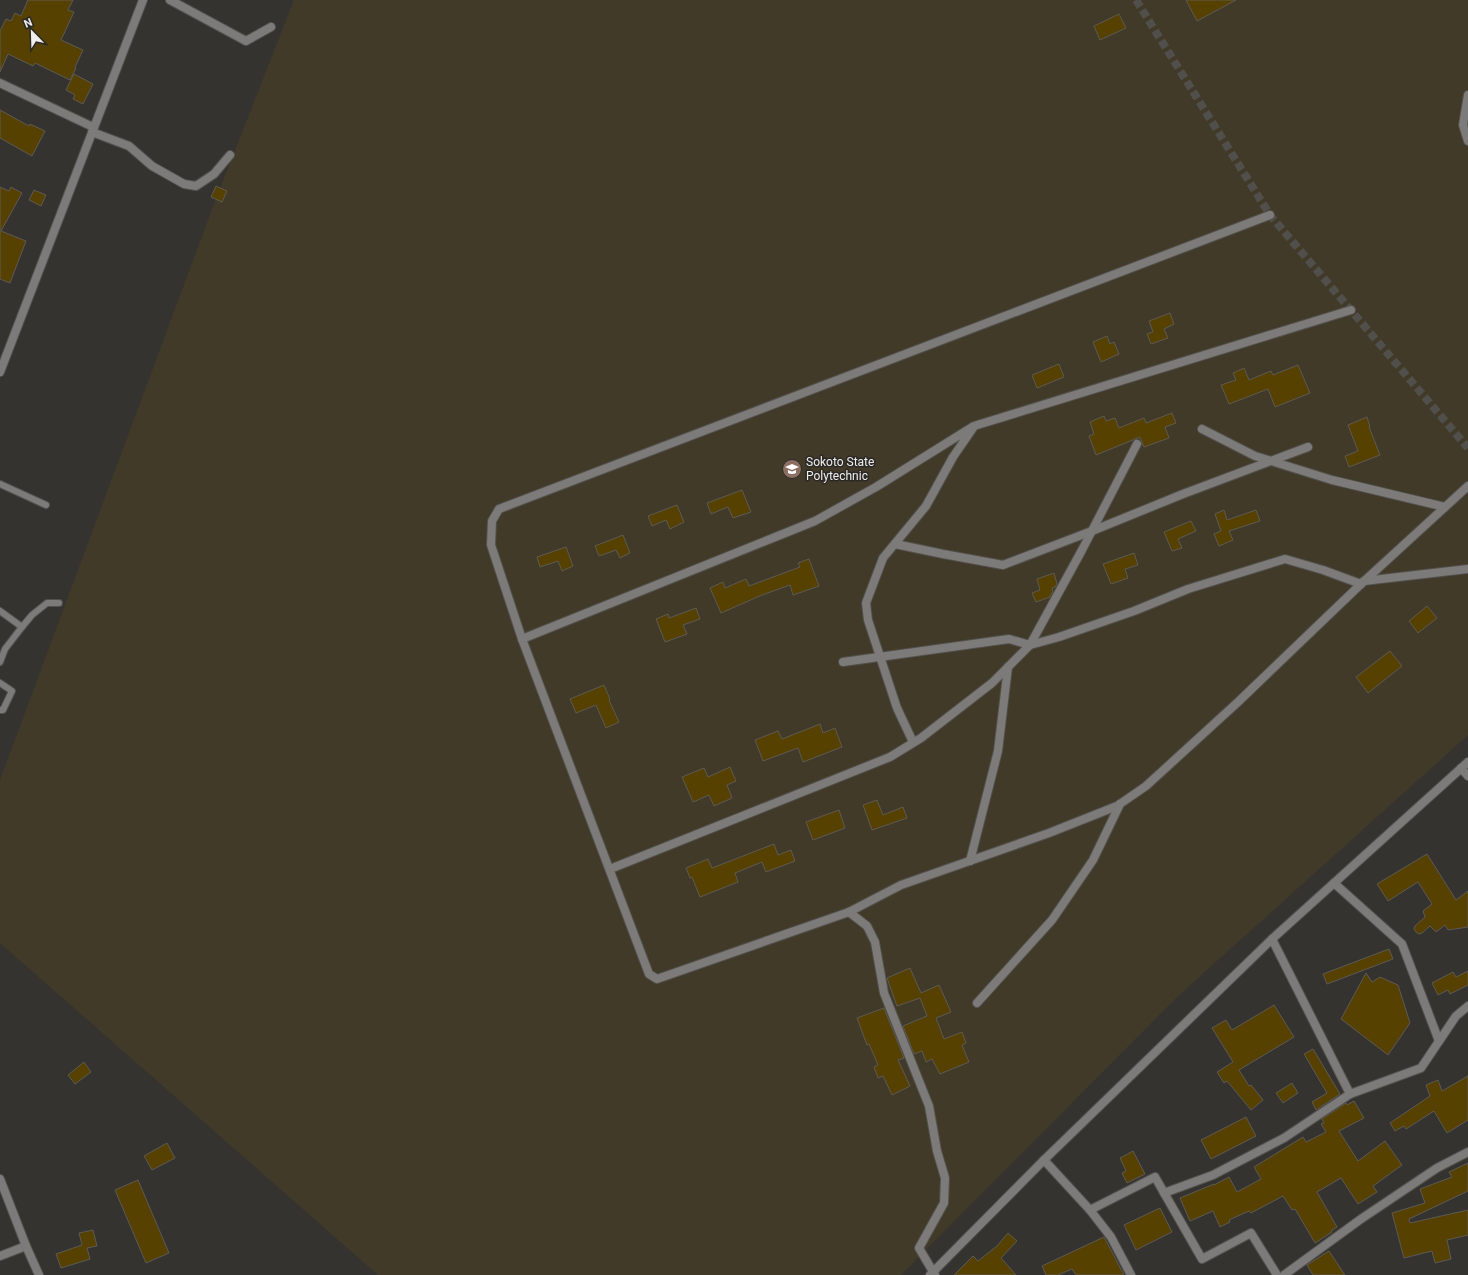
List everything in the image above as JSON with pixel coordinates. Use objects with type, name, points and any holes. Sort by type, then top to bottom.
[{"type":"street","points":[[0,372],[143,0]]},
{"type":"street","points":[[170,0],[246,41],[271,27]]},
{"type":"street","points":[[0,83],[129,146],[152,166],[184,184],[196,186],[214,174],[230,155]]},
{"type":"street","points":[[1468,95],[1463,125],[1468,141]]},
{"type":"street","points":[[1270,215],[499,509],[492,521],[491,545],[522,639],[649,974],[657,979],[849,912],[901,885],[1049,833],[1120,804],[1158,776],[1238,702],[1362,582],[1468,486]]},
{"type":"street","points":[[522,639],[815,521],[876,487],[974,426],[1351,310]]},
{"type":"street","points":[[913,742],[897,708],[868,620],[866,603],[883,558],[926,506],[953,457],[974,426]]},
{"type":"street","points":[[1202,429],[1254,456],[1332,480],[1445,507]]},
{"type":"street","points":[[610,869],[890,757],[921,738],[992,683],[1030,645],[1137,444]]},
{"type":"street","points":[[895,544],[1004,565],[1308,447]]},
{"type":"street","points":[[844,662],[1009,640],[1030,645],[1059,637],[1134,611],[1188,589],[1285,559],[1362,582],[1468,569]]},
{"type":"street","points":[[970,861],[998,750],[1008,667]]},
{"type":"street","points":[[849,912],[866,926],[875,942],[884,992],[929,1106],[937,1151],[945,1178],[944,1203],[919,1248],[932,1274],[1044,1160],[1272,939],[1468,762]]},
{"type":"street","points":[[1461,768],[1468,776]]},
{"type":"street","points":[[977,1003],[1052,920],[1092,860],[1120,804]]},
{"type":"street","points":[[1334,883],[1402,944],[1439,1041]]},
{"type":"street","points":[[1272,939],[1350,1094]]},
{"type":"street","points":[[1164,1193],[1213,1175],[1284,1138],[1350,1094],[1421,1068],[1456,1016],[1468,1006]]},
{"type":"street","points":[[1284,1275],[1361,1219],[1437,1168],[1468,1152]]},
{"type":"street","points":[[1044,1160],[1090,1210],[1111,1237],[1131,1275]]},
{"type":"street","points":[[1090,1210],[1155,1177],[1202,1259],[1251,1232],[1278,1275]]},
{"type":"street","points":[[0,1179],[39,1275]]},
{"type":"street","points":[[0,1256],[26,1246]]},
{"type":"lane","points":[[0,484],[46,505]]},
{"type":"lane","points":[[0,662],[5,649],[32,615],[47,604],[59,603]]},
{"type":"lane","points":[[0,611],[22,627]]},
{"type":"lane","points":[[0,683],[12,691],[2,710],[0,710]]},
{"type":"shaded area","name":"Sokoto State Polytechnic","points":[[294,0],[1468,0],[1468,735],[1178,996],[901,1275],[378,1275],[0,943],[0,780],[214,204]]},
{"type":"building","points":[[28,0],[73,0],[68,10],[74,12],[61,40],[83,50],[70,80],[35,63],[33,66],[8,54],[0,72],[0,31],[6,19],[11,21],[15,13],[21,16]]},
{"type":"building","points":[[1186,0],[1236,0],[1197,21]]},
{"type":"building","points":[[1119,14],[1126,28],[1100,40],[1094,26]]},
{"type":"building","points":[[74,74],[93,84],[83,104],[73,99],[75,95],[66,90]]},
{"type":"building","points":[[0,110],[29,126],[30,124],[45,131],[32,156],[0,138]]},
{"type":"building","points":[[216,186],[227,191],[222,202],[211,197]]},
{"type":"building","points":[[0,187],[9,191],[11,187],[22,193],[1,231],[26,241],[10,283],[0,279]]},
{"type":"building","points":[[34,190],[46,195],[41,206],[29,200]]},
{"type":"building","points":[[1170,313],[1174,324],[1164,329],[1168,338],[1151,344],[1147,334],[1153,332],[1149,321]]},
{"type":"building","points":[[1107,336],[1110,344],[1114,342],[1119,354],[1101,362],[1093,342]]},
{"type":"building","points":[[1059,364],[1064,377],[1037,388],[1032,375]]},
{"type":"building","points":[[1298,365],[1310,393],[1275,407],[1268,389],[1229,404],[1221,385],[1236,380],[1233,373],[1244,368],[1249,380],[1271,371],[1273,375]]},
{"type":"building","points":[[1172,413],[1176,423],[1165,427],[1169,438],[1144,447],[1140,437],[1096,455],[1089,436],[1094,434],[1090,422],[1104,416],[1106,421],[1115,418],[1119,428],[1144,418],[1146,423]]},
{"type":"building","points":[[1367,417],[1369,427],[1380,455],[1349,467],[1345,456],[1358,451],[1348,425]]},
{"type":"building","points":[[742,490],[751,512],[733,518],[728,507],[711,514],[707,503]]},
{"type":"building","points":[[677,505],[684,522],[670,529],[666,520],[652,526],[648,516]]},
{"type":"building","points":[[1224,510],[1227,520],[1256,510],[1260,521],[1229,531],[1233,540],[1219,546],[1214,534],[1221,531],[1215,514]]},
{"type":"building","points":[[1191,521],[1196,531],[1178,539],[1182,548],[1172,551],[1164,532]]},
{"type":"building","points":[[623,535],[630,553],[620,558],[616,550],[599,556],[595,546]]},
{"type":"building","points":[[566,547],[573,566],[562,571],[558,561],[540,567],[537,557]]},
{"type":"building","points":[[1134,553],[1138,565],[1125,569],[1128,578],[1111,584],[1103,564]]},
{"type":"building","points":[[809,559],[819,586],[793,595],[790,585],[762,595],[721,613],[710,588],[723,582],[725,588],[746,579],[749,586],[800,567],[798,563]]},
{"type":"building","points":[[1054,573],[1057,584],[1052,588],[1053,591],[1050,597],[1036,602],[1032,593],[1040,590],[1037,579]]},
{"type":"building","points":[[1427,606],[1437,618],[1418,633],[1409,621]]},
{"type":"building","points":[[696,608],[700,619],[683,625],[687,634],[665,642],[656,619],[668,614],[669,618]]},
{"type":"building","points":[[1390,651],[1402,666],[1368,693],[1356,677]]},
{"type":"building","points":[[604,685],[619,722],[606,728],[596,705],[576,713],[570,699]]},
{"type":"building","points":[[820,724],[823,733],[835,728],[842,747],[803,762],[798,748],[763,761],[755,740],[778,731],[782,739]]},
{"type":"building","points":[[730,767],[736,781],[727,785],[732,798],[714,806],[709,795],[693,802],[682,777],[704,768],[708,777]]},
{"type":"building","points":[[877,800],[883,815],[903,807],[907,818],[872,830],[863,805]]},
{"type":"building","points":[[839,810],[845,828],[813,840],[806,822]]},
{"type":"building","points":[[774,844],[778,855],[791,850],[795,861],[766,872],[762,862],[735,873],[738,882],[700,897],[692,877],[690,878],[686,868],[708,859],[712,868]]},
{"type":"building","points":[[1427,854],[1456,900],[1468,891],[1468,927],[1448,930],[1445,925],[1436,932],[1430,926],[1419,934],[1414,929],[1415,926],[1425,917],[1423,911],[1432,904],[1418,882],[1388,901],[1377,884]]},
{"type":"building","points":[[1389,949],[1393,959],[1327,984],[1323,974]]},
{"type":"building","points":[[910,968],[921,993],[939,985],[951,1012],[936,1018],[944,1039],[962,1032],[966,1043],[962,1045],[969,1062],[940,1074],[932,1059],[926,1062],[922,1051],[914,1054],[903,1026],[927,1016],[920,998],[897,1006],[887,978]]},
{"type":"building","points":[[1468,971],[1468,985],[1450,994],[1448,990],[1438,995],[1432,983],[1453,972],[1456,977]]},
{"type":"building","points":[[1366,973],[1372,982],[1380,977],[1398,985],[1410,1023],[1388,1055],[1341,1019]]},
{"type":"building","points":[[1274,1005],[1294,1037],[1239,1070],[1249,1086],[1251,1085],[1263,1100],[1251,1110],[1227,1081],[1224,1083],[1217,1072],[1233,1062],[1212,1028],[1226,1020],[1232,1030]]},
{"type":"building","points":[[884,1008],[904,1058],[898,1060],[910,1086],[892,1095],[883,1076],[878,1078],[874,1067],[878,1065],[869,1044],[867,1045],[857,1018]]},
{"type":"building","points":[[1313,1049],[1340,1094],[1316,1110],[1312,1102],[1327,1093],[1304,1054]]},
{"type":"building","points":[[84,1062],[91,1072],[75,1084],[68,1075]]},
{"type":"building","points":[[1468,1076],[1468,1120],[1447,1133],[1434,1111],[1406,1129],[1404,1126],[1395,1131],[1390,1123],[1430,1096],[1426,1085],[1438,1080],[1442,1091]]},
{"type":"building","points":[[1292,1083],[1298,1093],[1283,1103],[1276,1093]]},
{"type":"building","points":[[1354,1101],[1364,1118],[1339,1131],[1358,1161],[1385,1141],[1402,1165],[1373,1186],[1377,1192],[1358,1204],[1341,1178],[1317,1192],[1337,1227],[1331,1231],[1332,1232],[1315,1243],[1295,1209],[1292,1210],[1283,1196],[1251,1213],[1249,1211],[1229,1220],[1230,1222],[1220,1227],[1213,1211],[1190,1221],[1180,1198],[1214,1185],[1229,1177],[1237,1192],[1261,1179],[1254,1167],[1303,1137],[1306,1142],[1326,1132],[1321,1124],[1324,1123],[1322,1119],[1346,1103],[1347,1105]]},
{"type":"building","points":[[1246,1117],[1256,1136],[1211,1159],[1201,1140]]},
{"type":"building","points":[[167,1143],[175,1158],[152,1170],[144,1156]]},
{"type":"building","points":[[1133,1151],[1145,1174],[1127,1183],[1122,1173],[1126,1171],[1120,1158]]},
{"type":"building","points":[[1468,1163],[1468,1191],[1409,1219],[1410,1223],[1468,1210],[1468,1235],[1447,1240],[1451,1259],[1435,1263],[1432,1251],[1404,1258],[1392,1213],[1425,1203],[1420,1189],[1452,1177],[1449,1172]]},
{"type":"building","points":[[138,1180],[169,1253],[146,1263],[115,1190]]},
{"type":"building","points":[[1160,1208],[1172,1232],[1136,1250],[1124,1225]]},
{"type":"building","points":[[93,1230],[97,1246],[87,1248],[90,1259],[61,1268],[56,1254],[82,1245],[79,1233]]},
{"type":"building","points":[[1008,1233],[1017,1241],[1001,1258],[1016,1275],[954,1275],[973,1256],[978,1261],[997,1246]]},
{"type":"building","points":[[1104,1237],[1124,1275],[1076,1275],[1072,1269],[1058,1275],[1046,1275],[1042,1266]]},
{"type":"building","points":[[1329,1251],[1345,1275],[1313,1275],[1307,1265]]},
{"type":"tunnel","points":[[1136,0],[1270,215],[1468,448]]},
{"type":"place","name":"Sokoto State Polytechnic","points":[[792,469]]}]
